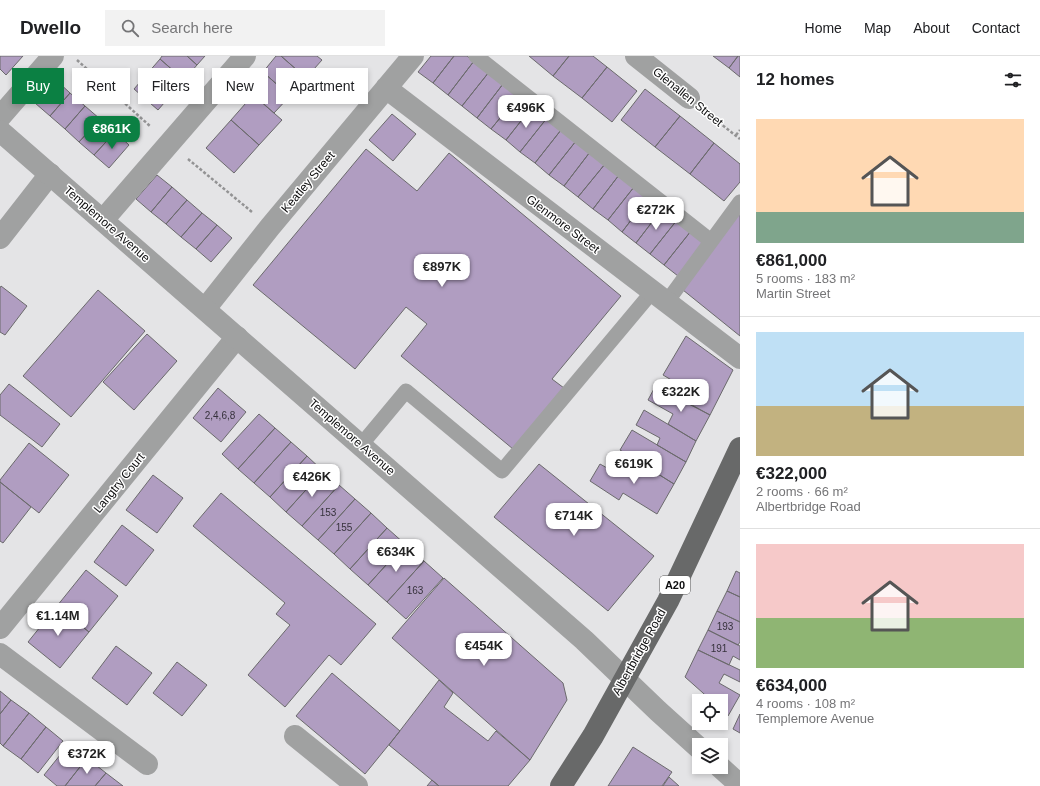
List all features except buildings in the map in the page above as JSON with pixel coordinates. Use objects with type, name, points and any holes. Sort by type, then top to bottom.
[{"type":"main road","name":"Albertbridge Road","points":[[560,786],[590,741],[668,601],[740,448]]},
{"type":"street","points":[[0,117],[53,56]]},
{"type":"street","points":[[103,220],[245,56]]},
{"type":"street","name":"Keatley Street","points":[[205,309],[270,227],[412,56]]},
{"type":"street","name":"Glenallen Street","points":[[636,56],[689,98]]},
{"type":"street","name":"Glenmore Street","points":[[386,88],[740,358]]},
{"type":"street","name":"Templemore Avenue","points":[[0,131],[584,640],[658,712],[692,742]]},
{"type":"street","points":[[0,238],[50,174]]},
{"type":"street","name":"Langtry Court","points":[[0,628],[237,337]]},
{"type":"street","points":[[0,654],[147,764]]},
{"type":"street","points":[[294,736],[357,786]]},
{"type":"street","points":[[728,774],[740,785]]},
{"type":"lane","points":[[476,56],[711,241]]},
{"type":"lane","points":[[361,446],[406,391],[502,471],[711,241],[740,202]]},
{"type":"path","name":"Glenallen Street","points":[[689,98],[740,139]]},
{"type":"path","points":[[736,135],[740,130]]}]
